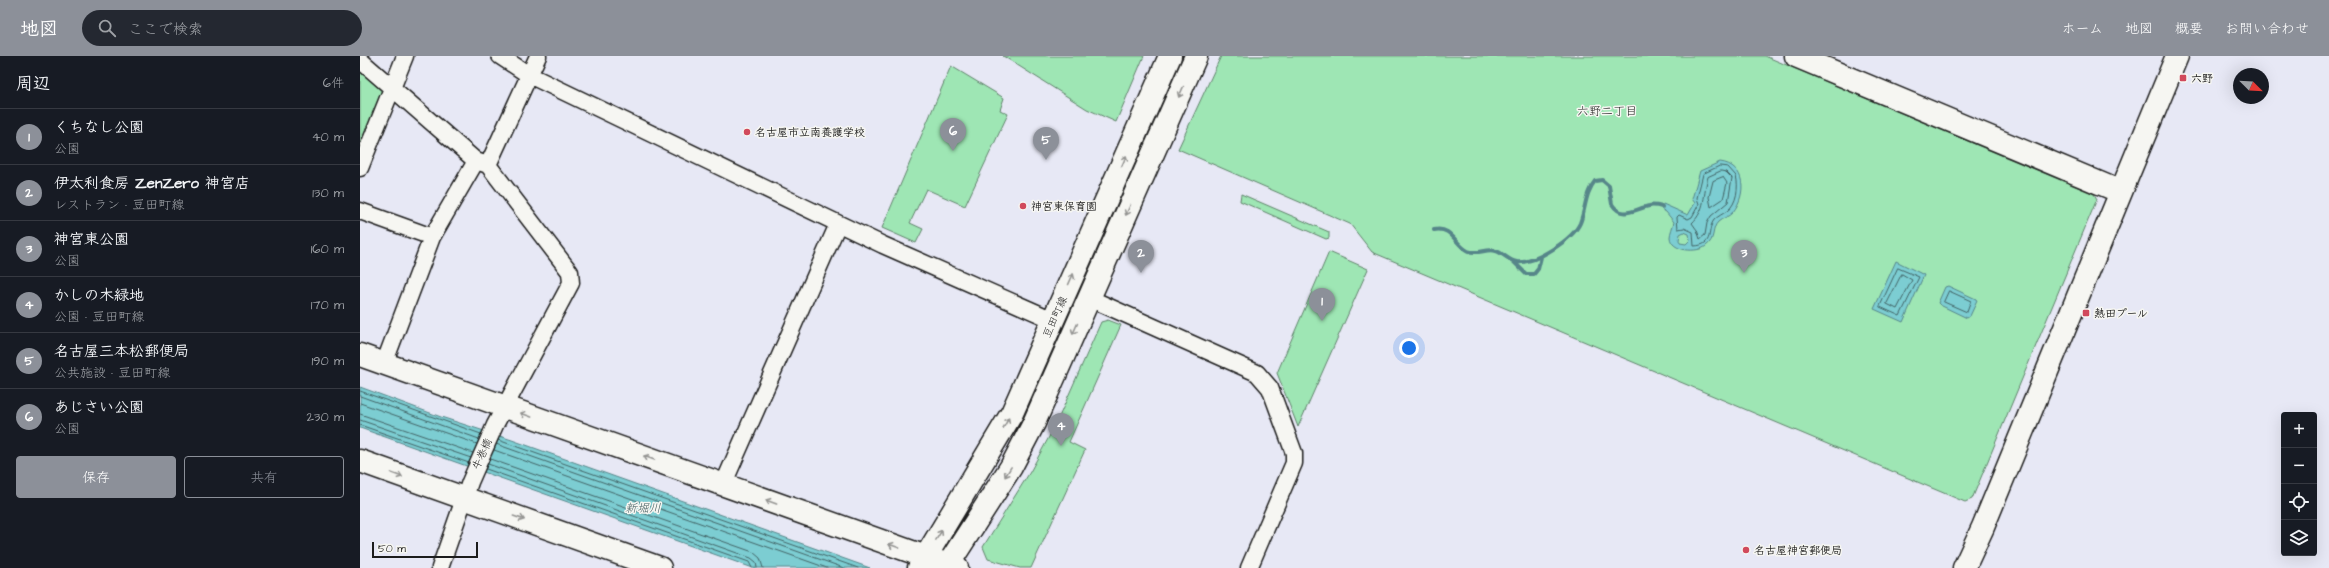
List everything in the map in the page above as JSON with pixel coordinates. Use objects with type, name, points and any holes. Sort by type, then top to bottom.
[{"type":"street","points":[[360,168],[405,56]]},
{"type":"street","points":[[500,56],[529,75],[838,224],[1054,320]]},
{"type":"street","points":[[384,364],[432,237],[482,163],[538,56]]},
{"type":"street","name":"豆田町線","points":[[922,563],[1012,413],[1170,56]]},
{"type":"street","points":[[360,355],[384,364],[500,416],[723,485],[922,563],[950,567],[1011,467],[1034,423],[1196,56]]},
{"type":"street","points":[[1796,56],[2121,192]]},
{"type":"street","points":[[1964,568],[1983,527],[2177,56]]},
{"type":"street","name":"牛巻橋","points":[[360,60],[482,163],[570,272],[571,283],[500,416],[466,490],[440,568]]},
{"type":"street","points":[[360,211],[432,237]]},
{"type":"street","points":[[723,485],[838,224]]},
{"type":"street","points":[[1089,298],[1257,373],[1270,388],[1294,453],[1294,463],[1249,568]]},
{"type":"street","points":[[360,461],[466,490],[660,568]]},
{"type":"green space","points":[[1003,56],[1144,56],[1116,122],[1087,109]]},
{"type":"green space","points":[[1221,56],[1765,56],[2094,194],[2097,199],[1972,499],[1965,502],[1372,252],[1350,224],[1178,149]]},
{"type":"green space","points":[[951,66],[1004,98],[1000,110],[1008,114],[965,206],[926,189],[910,223],[923,229],[916,243],[882,228]]},
{"type":"green space","points":[[360,69],[382,88],[383,92],[360,150]]},
{"type":"green space","points":[[1241,194],[1329,232],[1329,238],[1326,239],[1240,201]]},
{"type":"green space","points":[[1329,252],[1368,269],[1298,427],[1277,373]]},
{"type":"green space","points":[[1108,320],[1121,325],[1069,442],[1085,450],[1031,568],[1020,568],[988,559],[983,547],[1030,472],[1055,426],[1101,322]]},
{"type":"water","points":[[1720,162],[1729,164],[1739,174],[1742,181],[1741,197],[1733,212],[1716,225],[1711,240],[1706,246],[1697,250],[1685,250],[1675,246],[1672,242],[1670,235],[1674,222],[1666,212],[1661,209],[1663,204],[1688,215],[1695,203],[1692,199],[1700,171]],"holes":[[[1684,232],[1689,234],[1690,240],[1686,244],[1680,243],[1680,234]]]},
{"type":"water","points":[[1896,261],[1924,275],[1903,322],[1874,309]]},
{"type":"water","points":[[1948,286],[1976,299],[1977,301],[1970,316],[1967,318],[1938,303],[1945,287]]},
{"type":"water","name":"新堀川","points":[[360,387],[870,568],[753,568],[360,428]]},
{"type":"waterway","points":[[1434,230],[1449,233],[1468,251],[1475,252],[1493,250],[1514,261],[1525,262],[1543,255],[1570,236],[1580,223],[1589,191],[1595,181],[1602,180],[1609,186],[1612,204],[1620,211],[1629,212],[1651,206],[1662,207]]},
{"type":"waterway","points":[[1513,261],[1526,274],[1534,274],[1538,269],[1541,257]]},
{"type":"place","name":"六野","points":[[2183,78]]},
{"type":"place","name":"名古屋市立南養護学校","points":[[747,132]]},
{"type":"place","name":"あじさい公園","points":[[953,151]]},
{"type":"place","name":"名古屋三本松郵便局","points":[[1046,160]]},
{"type":"place","name":"神宮東保育園","points":[[1023,206]]},
{"type":"place","name":"伊太利食房 ZenZero 神宮店","points":[[1141,273]]},
{"type":"place","name":"神宮東公園","points":[[1744,273]]},
{"type":"place","name":"熱田プール","points":[[2086,313]]},
{"type":"place","name":"くちなし公園","points":[[1322,321]]},
{"type":"place","name":"かしの木緑地","points":[[1061,446]]},
{"type":"place","name":"名古屋神宮郵便局","points":[[1746,550]]},
{"type":"district","name":"六野二丁目","points":[[1607,111]]}]
